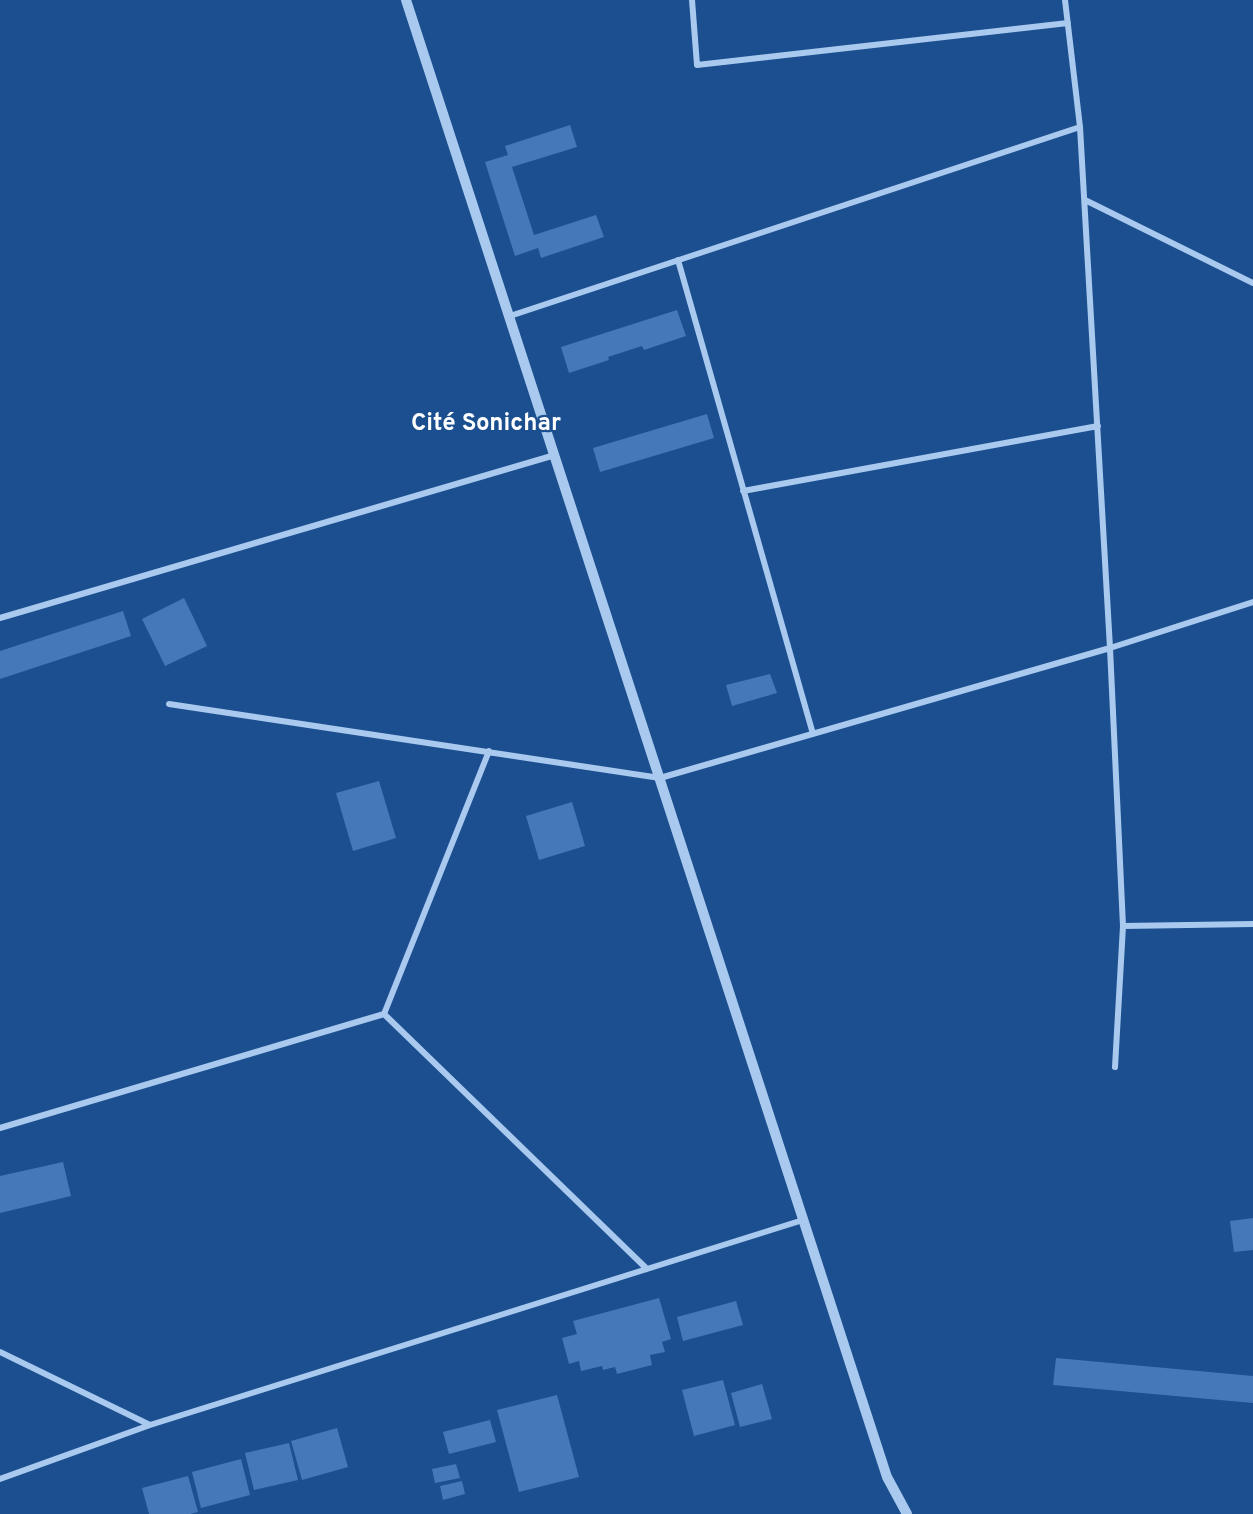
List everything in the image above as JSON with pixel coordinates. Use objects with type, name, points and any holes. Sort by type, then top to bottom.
[{"type":"street","points":[[406,0],[887,1477],[907,1514]]},
{"type":"street","points":[[692,0],[697,65],[1068,23]]},
{"type":"street","points":[[1065,0],[1080,127],[1110,648],[1123,926],[1115,1068]]},
{"type":"street","points":[[510,316],[1080,127]]},
{"type":"street","points":[[1085,200],[1253,284]]},
{"type":"street","points":[[678,260],[813,734]]},
{"type":"street","points":[[744,491],[1098,426]]},
{"type":"street","points":[[0,618],[555,455]]},
{"type":"street","points":[[169,704],[660,778],[1110,648],[1253,602]]},
{"type":"street","points":[[384,1014],[489,751]]},
{"type":"street","points":[[1123,926],[1253,924]]},
{"type":"street","points":[[0,1128],[384,1014]]},
{"type":"street","points":[[384,1014],[646,1269]]},
{"type":"street","points":[[0,1479],[150,1425],[804,1220]]},
{"type":"street","points":[[0,1352],[150,1425]]},
{"type":"building","points":[[570,125],[577,147],[512,167],[534,235],[596,215],[604,237],[541,258],[538,248],[515,256],[485,162],[508,155],[505,146]]},
{"type":"building","points":[[677,310],[686,336],[644,350],[642,346],[569,373],[561,347]]},
{"type":"building","points":[[707,414],[714,438],[600,472],[593,448]]},
{"type":"building","points":[[184,598],[207,646],[165,666],[142,619]]},
{"type":"building","points":[[123,611],[131,636],[0,679],[0,651]]},
{"type":"building","points":[[770,674],[777,693],[732,706],[726,685]]},
{"type":"building","points":[[379,781],[396,838],[353,851],[336,793]]},
{"type":"building","points":[[572,802],[585,846],[539,860],[526,816]]},
{"type":"building","points":[[63,1162],[71,1196],[0,1213],[0,1176]]},
{"type":"building","points":[[1253,1218],[1253,1250],[1234,1252],[1230,1221]]},
{"type":"building","points":[[659,1298],[671,1339],[662,1342],[665,1352],[650,1355],[652,1365],[617,1374],[615,1367],[603,1370],[602,1366],[581,1371],[579,1361],[569,1364],[562,1338],[577,1334],[573,1321]]},
{"type":"building","points":[[736,1301],[743,1325],[683,1341],[677,1317]]},
{"type":"building","points":[[1056,1358],[1253,1376],[1253,1403],[1053,1385]]},
{"type":"building","points":[[723,1380],[735,1425],[694,1436],[682,1390]]},
{"type":"building","points":[[762,1384],[772,1419],[740,1427],[731,1393]]},
{"type":"building","points":[[557,1395],[579,1477],[519,1492],[497,1410]]},
{"type":"building","points":[[490,1420],[496,1442],[449,1454],[443,1432]]},
{"type":"building","points":[[337,1428],[348,1467],[302,1480],[291,1441]]},
{"type":"building","points":[[289,1443],[298,1480],[254,1490],[245,1453]]},
{"type":"building","points":[[241,1459],[250,1495],[201,1508],[192,1472]]},
{"type":"building","points":[[456,1464],[460,1478],[435,1483],[432,1469]]},
{"type":"building","points":[[188,1476],[198,1512],[149,1514],[142,1488]]},
{"type":"building","points":[[462,1481],[465,1494],[443,1500],[440,1486]]},
{"type":"district","name":"Cité Sonichar","points":[[486,425]]}]
